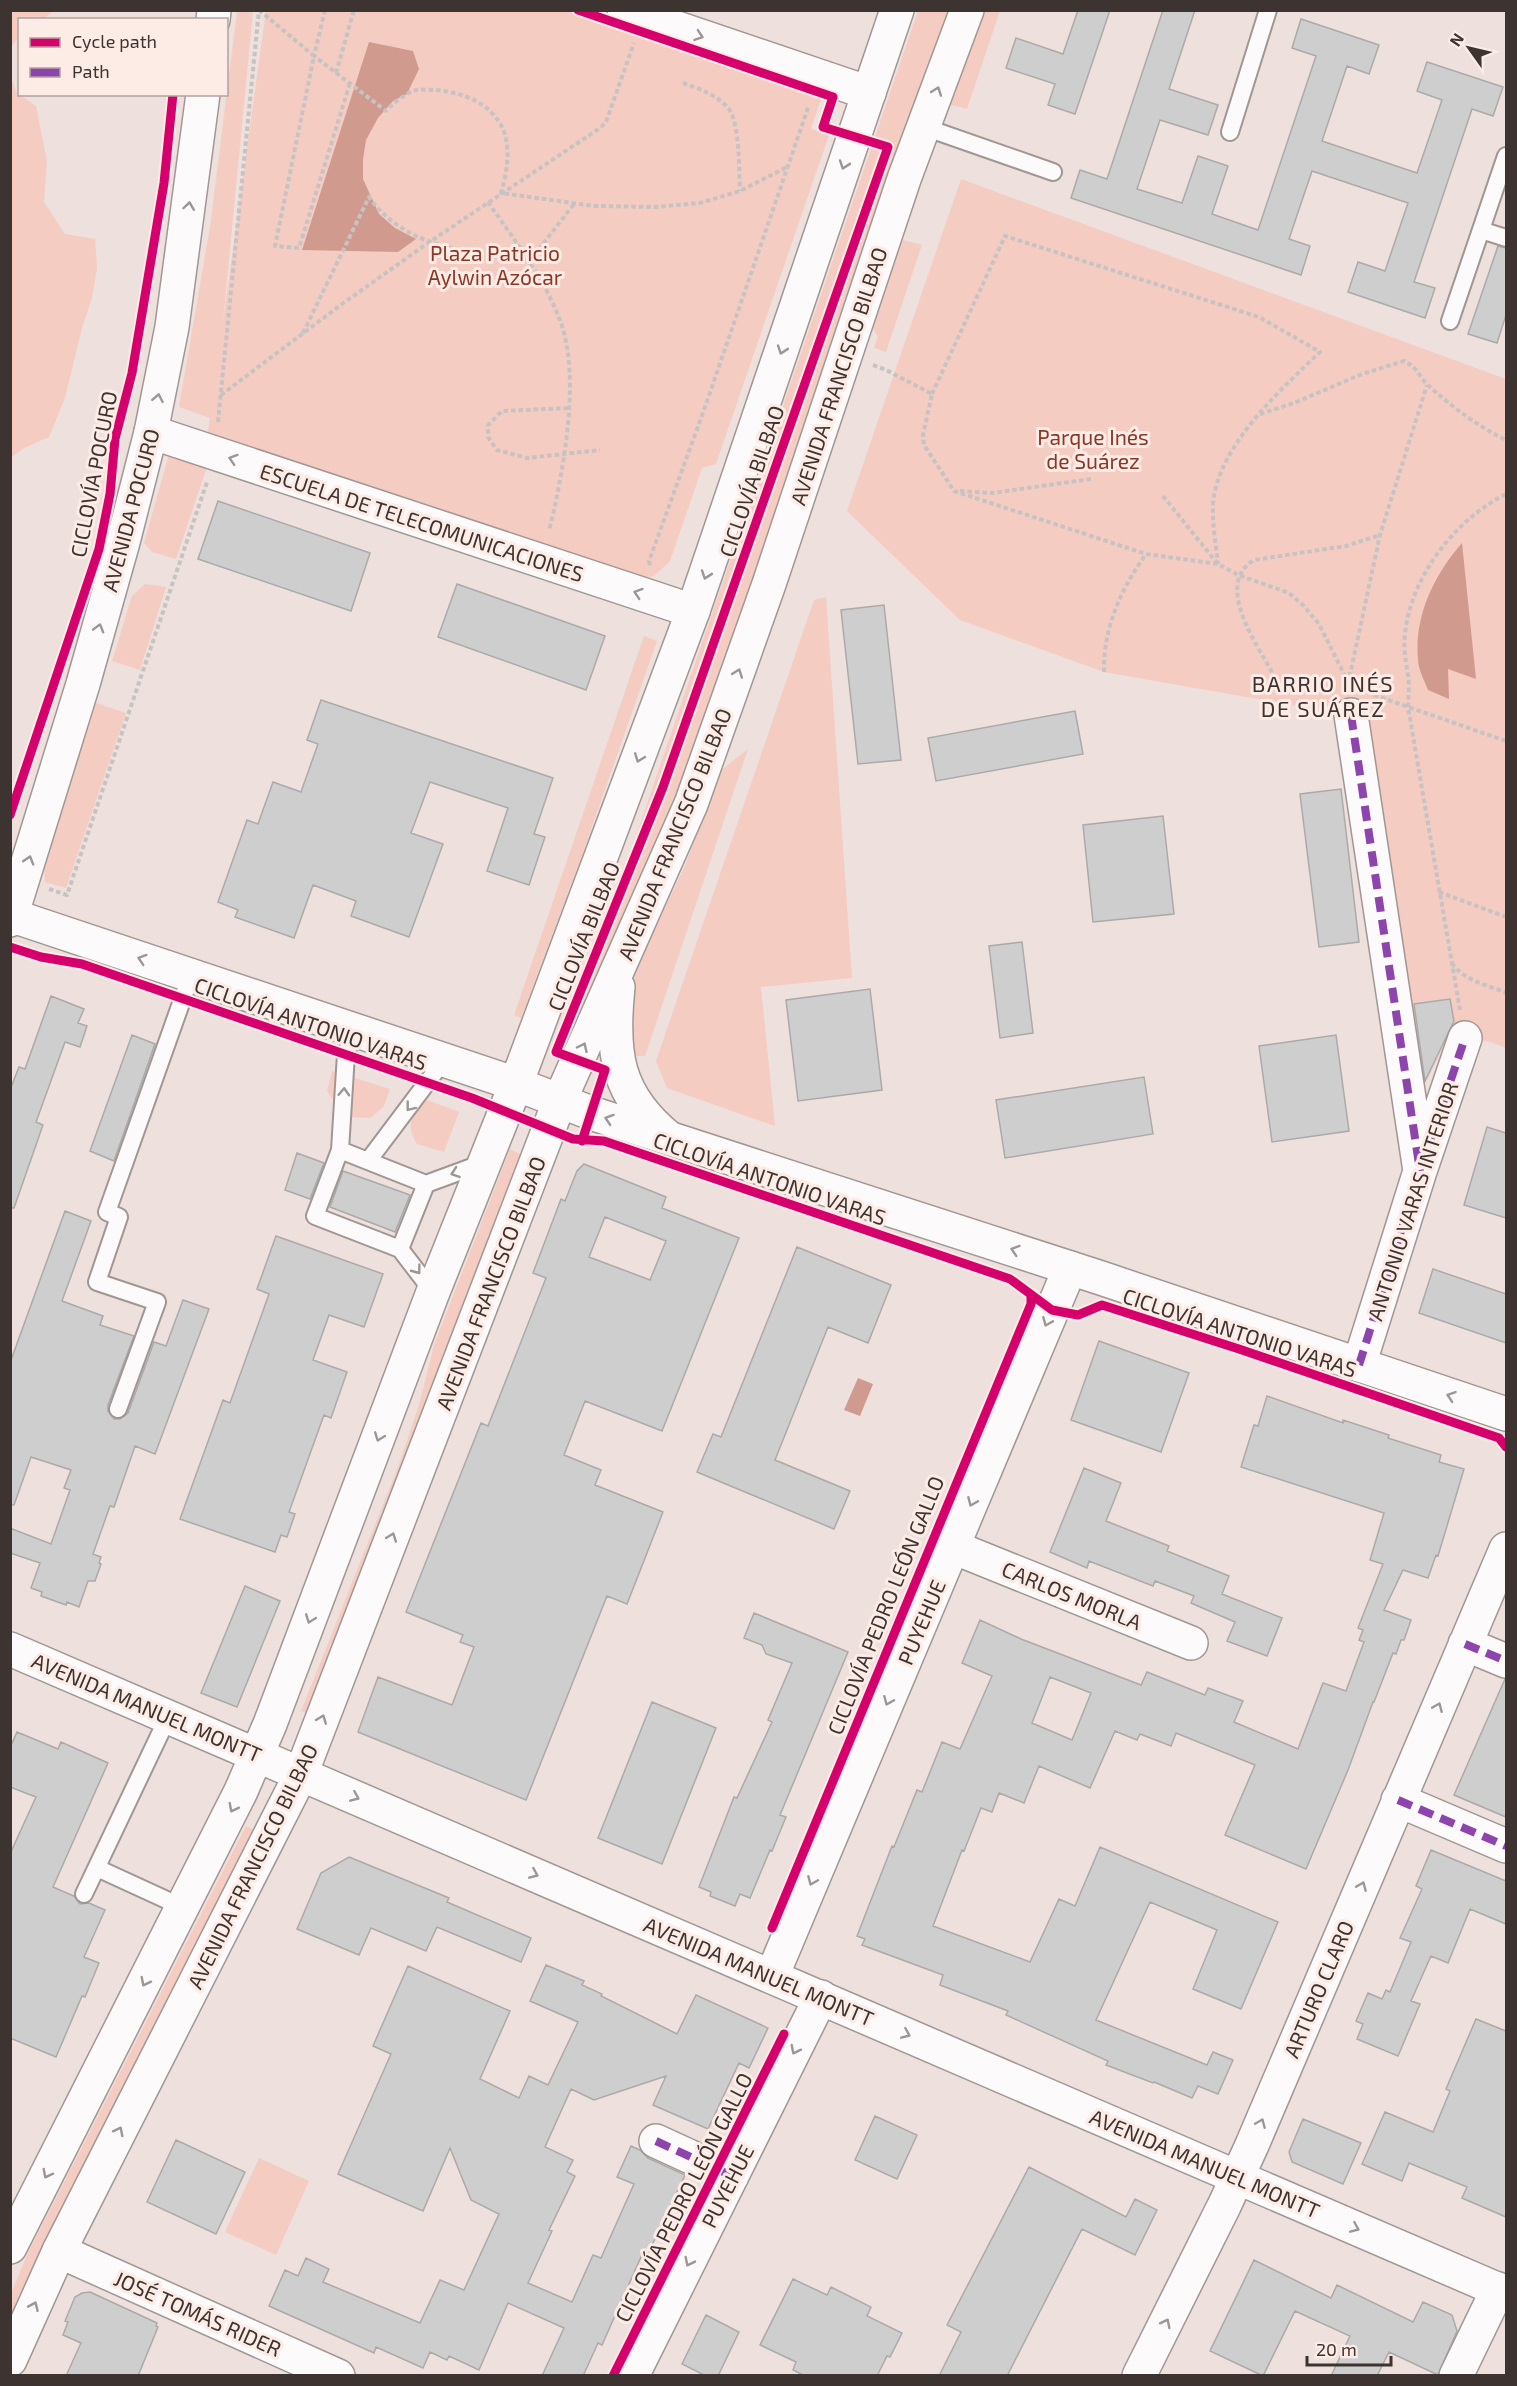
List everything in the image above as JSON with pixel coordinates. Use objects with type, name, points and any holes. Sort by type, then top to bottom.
[{"type":"main road","name":"AVENIDA FRANCISCO BILBAO","points":[[12,2238],[258,1755],[433,1292],[516,1084],[693,611],[897,10]]},
{"type":"main road","name":"AVENIDA FRANCISCO BILBAO","points":[[10,2360],[59,2251],[301,1774],[560,1100],[691,804],[770,584],[845,356],[967,10]]},
{"type":"main road","points":[[646,15],[869,93]]},
{"type":"main road","name":"AVENIDA POCURO","points":[[11,917],[83,684],[151,432],[172,327],[203,96]]},
{"type":"main road","name":"ESCUELA DE TELECOMUNICACIONES","points":[[151,432],[693,611]]},
{"type":"main road","points":[[1356,695],[1420,1171]]},
{"type":"main road","points":[[11,917],[516,1084],[669,1138],[1070,1268],[1506,1414]]},
{"type":"main road","points":[[620,968],[615,1026],[617,1056],[622,1076],[637,1107],[669,1138]]},
{"type":"main road","name":"ANTONIO VARAS INTERIOR","points":[[1359,1365],[1465,1038]]},
{"type":"main road","name":"PUYEHUE","points":[[772,1976],[1070,1268]]},
{"type":"main road","name":"CARLOS MORLA","points":[[953,1547],[1191,1643]]},
{"type":"main road","name":"ARTURO CLARO","points":[[1139,2376],[1237,2177],[1506,1549]]},
{"type":"main road","points":[[1465,1644],[1506,1661]]},
{"type":"main road","name":"AVENIDA MANUEL MONTT","points":[[10,1649],[1502,2291]]},
{"type":"main road","points":[[1398,1800],[1506,1846]]},
{"type":"main road","name":"PUYEHUE","points":[[633,2376],[821,1998]]},
{"type":"main road","points":[[656,2141],[732,2176]]},
{"type":"main road","name":"JOSÉ TOMÁS RIDER","points":[[59,2251],[338,2376]]},
{"type":"main road","points":[[1456,2376],[1502,2291]]},
{"type":"lane","points":[[1230,132],[1268,10]]},
{"type":"lane","points":[[924,127],[1053,172]]},
{"type":"lane","points":[[1450,321],[1506,156]]},
{"type":"lane","points":[[1481,230],[1506,238]]},
{"type":"lane","points":[[118,1409],[157,1302],[97,1282],[119,1217],[107,1212],[191,975]]},
{"type":"lane","points":[[354,1030],[346,1054],[340,1150],[315,1216],[400,1249],[433,1292]]},
{"type":"lane","points":[[368,1161],[444,1060]]},
{"type":"lane","points":[[340,1150],[426,1184],[484,1163]]},
{"type":"lane","points":[[400,1249],[426,1184]]},
{"type":"lane","points":[[84,1894],[168,1717]]},
{"type":"lane","points":[[97,1868],[182,1907]]},
{"type":"path","points":[[259,10],[386,111],[395,102],[417,90],[453,91],[474,100],[489,110],[501,127],[506,144],[508,167],[501,193]]},
{"type":"path","points":[[67,895],[214,462],[259,10]]},
{"type":"path","points":[[325,10],[275,246],[298,248],[350,83]]},
{"type":"path","points":[[336,73],[354,10]]},
{"type":"path","points":[[221,395],[428,243],[606,122],[646,15]]},
{"type":"path","points":[[654,598],[649,561],[704,410],[787,167],[816,87],[824,78]]},
{"type":"path","points":[[683,82],[711,94],[730,109],[738,142],[740,191]]},
{"type":"path","points":[[501,193],[594,206],[655,207],[700,203],[740,191],[787,167]]},
{"type":"path","points":[[302,334],[369,196],[388,219],[404,231],[428,243],[529,262]]},
{"type":"path","points":[[488,202],[549,296],[565,334],[572,375],[564,453],[541,561]]},
{"type":"path","points":[[529,262],[574,203]]},
{"type":"path","points":[[1218,564],[1213,503],[1218,483],[1231,451],[1260,414],[1320,352],[1259,317],[1005,236],[932,394],[923,435],[924,445],[954,491],[1146,554],[1218,564],[1238,575],[1289,593],[1319,624],[1356,695],[1408,707],[1506,741]]},
{"type":"path","points":[[845,356],[886,370],[932,394]]},
{"type":"path","points":[[1260,414],[1294,403],[1362,374],[1404,361],[1419,372],[1427,385],[1483,428],[1506,440]]},
{"type":"path","points":[[1356,695],[1380,535],[1427,385]]},
{"type":"path","points":[[568,408],[502,411],[488,425],[488,437],[497,450],[527,458],[600,450]]},
{"type":"path","points":[[954,491],[992,494],[1091,479]]},
{"type":"path","points":[[1465,1038],[1438,892],[1408,707],[1409,677],[1404,657],[1405,635],[1419,585],[1443,547],[1485,505],[1506,494]]},
{"type":"path","points":[[1163,496],[1218,564]]},
{"type":"path","points":[[1272,672],[1251,635],[1239,605],[1238,575],[1254,560],[1346,546],[1380,535]]},
{"type":"path","points":[[1104,672],[1105,643],[1113,613],[1146,554]]},
{"type":"path","points":[[1438,892],[1506,917]]},
{"type":"path","points":[[1450,960],[1457,970],[1467,977],[1506,993]]},
{"type":"green space","points":[[11,10],[53,10],[45,18],[18,18],[18,38],[11,47]]},
{"type":"green space","name":"Plaza Patricio Aylwin Azócar","points":[[237,11],[253,11],[223,322],[266,11],[578,11],[823,93],[811,129],[829,135],[716,464],[702,468],[670,561],[654,576],[643,578],[207,438],[210,418],[179,407],[210,227]]},
{"type":"green space","points":[[918,11],[956,11],[647,882],[571,1049],[554,1044],[635,839]]},
{"type":"green space","points":[[983,11],[1000,11],[967,109],[947,104]]},
{"type":"green space","points":[[11,79],[18,96],[36,106],[47,161],[44,202],[65,234],[95,239],[97,268],[92,298],[82,328],[65,398],[49,437],[24,448],[11,458]]},
{"type":"green space","name":"Parque Inés de Suárez","points":[[961,179],[1506,379],[1506,1048],[1491,1042],[1449,1036],[1417,1100],[1361,717],[1104,672],[960,620],[847,511]]},
{"type":"green space","points":[[903,240],[922,245],[886,352],[874,348],[878,336],[871,326]]},
{"type":"green space","points":[[170,451],[209,461],[176,559],[152,552],[144,543]]},
{"type":"green space","points":[[145,584],[166,587],[140,670],[112,661],[132,596]]},
{"type":"green space","points":[[826,597],[852,978],[761,987],[775,1126],[667,1088],[656,1061],[814,600]]},
{"type":"green space","points":[[644,636],[657,641],[581,858],[521,1018],[514,1015]]},
{"type":"green space","points":[[96,703],[126,713],[66,888],[45,882],[44,866]]},
{"type":"green space","points":[[748,749],[645,1056],[632,1056],[633,983],[638,964],[685,866],[720,771]]},
{"type":"green space","points":[[332,1071],[390,1089],[384,1106],[371,1118],[345,1117],[327,1091]]},
{"type":"green space","points":[[427,1100],[459,1112],[444,1152],[417,1144],[411,1131],[414,1116]]},
{"type":"green space","points":[[510,1149],[522,1155],[306,1713],[301,1711],[398,1467],[419,1405],[434,1345]]},
{"type":"green space","points":[[246,1826],[257,1831],[11,2325],[11,2294],[27,2255]]},
{"type":"green space","points":[[259,2158],[309,2181],[276,2255],[225,2232]]},
{"type":"shaded area","points":[[369,42],[413,51],[419,69],[407,94],[393,101],[378,118],[366,140],[363,160],[363,179],[379,214],[395,228],[416,239],[398,252],[302,250]]},
{"type":"shaded area","points":[[1462,543],[1476,679],[1448,669],[1449,699],[1428,690],[1419,667],[1419,627],[1428,596],[1435,582]]},
{"type":"shaded area","points":[[858,1378],[873,1384],[860,1416],[844,1410]]},
{"type":"building","points":[[1078,10],[1110,10],[1075,114],[1048,105],[1055,84],[1006,68],[1016,38],[1063,54]]},
{"type":"building","points":[[1163,10],[1195,10],[1169,89],[1218,105],[1208,135],[1160,120],[1137,189],[1182,203],[1198,156],[1228,166],[1212,214],[1258,230],[1316,56],[1292,48],[1301,19],[1379,45],[1369,74],[1347,66],[1322,141],[1417,173],[1442,100],[1417,91],[1427,62],[1503,87],[1493,116],[1472,109],[1414,282],[1435,288],[1425,318],[1348,292],[1358,262],[1385,271],[1408,203],[1312,171],[1289,239],[1310,246],[1301,275],[1071,198],[1080,170],[1107,179]]},
{"type":"building","points":[[1498,246],[1506,248],[1506,315],[1497,343],[1468,334]]},
{"type":"building","points":[[218,501],[370,553],[351,611],[198,559]]},
{"type":"building","points":[[457,584],[605,636],[586,690],[438,637]]},
{"type":"building","points":[[884,605],[901,760],[858,764],[841,610]]},
{"type":"building","points":[[321,700],[553,778],[534,834],[545,837],[529,885],[487,871],[508,808],[430,782],[411,833],[443,844],[409,937],[351,916],[356,901],[313,885],[294,938],[235,917],[238,910],[218,902],[247,820],[258,824],[273,782],[301,792],[318,744],[307,740]]},
{"type":"building","points":[[1075,711],[1083,754],[936,781],[928,738]]},
{"type":"building","points":[[1341,789],[1359,942],[1319,947],[1300,794]]},
{"type":"building","points":[[1163,816],[1174,914],[1093,922],[1083,825]]},
{"type":"building","points":[[1022,942],[1033,1033],[1000,1038],[989,946]]},
{"type":"building","points":[[870,989],[882,1090],[798,1101],[786,1000]]},
{"type":"building","points":[[51,996],[84,1009],[78,1023],[87,1026],[80,1047],[65,1042],[36,1122],[43,1125],[14,1208],[10,1208],[10,1090],[19,1067],[25,1069]]},
{"type":"building","points":[[1450,999],[1454,1021],[1425,1081],[1414,1004]]},
{"type":"building","points":[[132,1035],[155,1044],[114,1161],[90,1151]]},
{"type":"building","points":[[1336,1035],[1349,1131],[1272,1142],[1259,1046]]},
{"type":"building","points":[[1144,1077],[1153,1134],[1005,1158],[996,1100]]},
{"type":"building","points":[[1487,1127],[1506,1133],[1506,1218],[1464,1205]]},
{"type":"building","points":[[297,1153],[324,1163],[310,1199],[285,1190]]},
{"type":"building","points":[[584,1164],[666,1197],[662,1208],[739,1238],[662,1431],[585,1401],[564,1455],[601,1470],[595,1485],[663,1512],[627,1604],[607,1596],[526,1800],[358,1732],[378,1677],[452,1705],[474,1647],[460,1642],[463,1635],[406,1612],[481,1423],[488,1426],[546,1278],[533,1273],[561,1199],[565,1201],[577,1171]],"holes":[[[605,1217],[666,1241],[650,1280],[589,1257]]]},
{"type":"building","points":[[343,1171],[410,1195],[395,1232],[330,1207]]},
{"type":"building","points":[[65,1211],[91,1221],[62,1301],[103,1316],[100,1325],[134,1336],[108,1405],[108,1411],[114,1419],[120,1419],[128,1413],[154,1342],[166,1346],[183,1300],[209,1309],[155,1454],[135,1446],[114,1507],[110,1506],[93,1554],[101,1557],[99,1563],[101,1564],[95,1581],[88,1581],[79,1607],[41,1596],[42,1592],[31,1588],[40,1563],[10,1553],[10,1528],[51,1544],[70,1490],[64,1488],[71,1470],[31,1457],[14,1505],[10,1505],[10,1363]]},
{"type":"building","points":[[276,1236],[383,1274],[364,1327],[329,1315],[313,1360],[347,1372],[331,1418],[324,1415],[289,1512],[295,1514],[287,1537],[281,1535],[275,1552],[180,1519],[223,1400],[230,1403],[269,1294],[257,1289]]},
{"type":"building","points":[[797,1247],[891,1285],[868,1343],[828,1327],[775,1460],[850,1491],[834,1529],[697,1472],[713,1434],[721,1437]]},
{"type":"building","points":[[1433,1269],[1506,1294],[1506,1343],[1419,1313]]},
{"type":"building","points":[[1099,1341],[1189,1373],[1161,1452],[1071,1420]]},
{"type":"building","points":[[1267,1396],[1343,1423],[1343,1420],[1389,1435],[1388,1438],[1441,1455],[1439,1462],[1464,1469],[1438,1556],[1436,1555],[1428,1578],[1403,1570],[1384,1610],[1411,1620],[1404,1640],[1401,1640],[1396,1654],[1393,1653],[1348,1770],[1306,1869],[1225,1835],[1255,1765],[1176,1733],[1171,1746],[1140,1734],[1137,1740],[1115,1731],[1090,1788],[1039,1766],[1024,1803],[999,1793],[992,1812],[981,1808],[933,1926],[1030,1962],[1059,1899],[1075,1906],[1100,1847],[1278,1922],[1241,2009],[1193,1989],[1217,1930],[1150,1902],[1096,2020],[1207,2065],[1213,2052],[1233,2060],[1218,2094],[1198,2086],[1192,2098],[1106,2065],[1108,2061],[1006,2015],[1008,2011],[940,1985],[943,1975],[862,1945],[865,1939],[857,1936],[892,1846],[894,1847],[917,1790],[922,1792],[942,1742],[960,1749],[992,1676],[962,1663],[980,1620],[1021,1639],[1141,1685],[1147,1672],[1205,1695],[1208,1688],[1243,1701],[1234,1722],[1298,1749],[1323,1683],[1346,1691],[1364,1642],[1359,1640],[1363,1630],[1358,1628],[1383,1564],[1370,1560],[1384,1513],[1241,1467],[1254,1425],[1258,1426]],"holes":[[[1050,1677],[1091,1693],[1072,1740],[1032,1723]]]},
{"type":"building","points":[[1084,1468],[1121,1483],[1106,1521],[1169,1546],[1167,1551],[1229,1576],[1222,1594],[1282,1618],[1267,1656],[1227,1641],[1235,1622],[1191,1603],[1194,1596],[1155,1581],[1153,1586],[1089,1561],[1087,1568],[1050,1552]]},
{"type":"building","points":[[245,1586],[280,1601],[237,1707],[201,1693]]},
{"type":"building","points":[[754,1613],[848,1652],[780,1815],[786,1817],[772,1851],[770,1850],[750,1898],[740,1894],[735,1906],[710,1896],[711,1892],[699,1887],[734,1797],[737,1798],[772,1722],[768,1720],[792,1663],[766,1654],[762,1645],[744,1638]]},
{"type":"building","points":[[1506,1679],[1506,1817],[1454,1795]]},
{"type":"building","points":[[652,1702],[716,1728],[662,1864],[598,1838]]},
{"type":"building","points":[[17,1732],[58,1749],[61,1742],[108,1763],[53,1887],[74,1896],[80,1904],[89,1903],[105,1910],[84,1957],[99,1963],[56,2057],[10,2038],[10,1854],[36,1797],[10,1787],[10,1748]]},
{"type":"building","points":[[1431,1850],[1506,1881],[1506,1924],[1470,1909],[1448,1963],[1431,1956],[1411,2001],[1420,2004],[1398,2056],[1357,2039],[1363,2024],[1356,2021],[1368,1993],[1382,1999],[1386,1990],[1390,1992],[1411,1942],[1400,1938],[1422,1889],[1416,1886]]},
{"type":"building","points":[[349,1857],[449,1898],[447,1902],[531,1938],[521,1962],[437,1927],[426,1951],[371,1928],[359,1955],[297,1929],[321,1873]]},
{"type":"building","points":[[546,1965],[584,1981],[582,1985],[602,1994],[601,1996],[677,2034],[696,1995],[768,2028],[749,2068],[739,2063],[708,2129],[653,2105],[666,2076],[594,2100],[571,2089],[545,2147],[573,2160],[567,2172],[575,2176],[549,2230],[552,2231],[528,2283],[572,2302],[593,2255],[601,2258],[634,2184],[617,2177],[631,2146],[640,2150],[648,2158],[685,2175],[645,2260],[641,2257],[602,2345],[598,2343],[583,2376],[542,2376],[564,2328],[508,2303],[479,2370],[449,2356],[447,2360],[430,2352],[423,2368],[376,2347],[374,2353],[269,2306],[285,2270],[298,2276],[306,2258],[329,2269],[323,2282],[420,2323],[440,2280],[464,2290],[499,2214],[471,2200],[450,2148],[423,2211],[338,2174],[391,2054],[373,2046],[408,1966],[510,2011],[480,2079],[519,2098],[529,2076],[548,2085],[578,2022],[530,2001]]},
{"type":"building","points":[[1476,2019],[1506,2031],[1506,2217],[1462,2198],[1467,2187],[1409,2163],[1402,2181],[1362,2164],[1385,2112],[1433,2132],[1450,2091],[1446,2089]]},
{"type":"building","points":[[875,2116],[917,2135],[897,2179],[855,2160]]},
{"type":"building","points":[[1303,2119],[1361,2143],[1343,2184],[1292,2162],[1289,2152]]},
{"type":"building","points":[[176,2140],[245,2172],[216,2234],[147,2202]]},
{"type":"building","points":[[1029,2167],[1126,2217],[1135,2199],[1157,2210],[1135,2255],[1082,2229],[1007,2376],[939,2376],[961,2332],[947,2325]]},
{"type":"building","points":[[1254,2260],[1331,2298],[1337,2285],[1413,2322],[1423,2302],[1452,2315],[1457,2331],[1438,2375],[1389,2352],[1377,2376],[1331,2376],[1350,2336],[1295,2311],[1263,2376],[1210,2351]]},
{"type":"building","points":[[793,2279],[827,2295],[831,2287],[871,2307],[867,2316],[902,2333],[877,2376],[805,2376],[793,2370],[796,2362],[760,2345]]},
{"type":"building","points":[[90,2292],[157,2323],[158,2327],[138,2376],[66,2376],[81,2343],[63,2335],[68,2322],[65,2321],[75,2297]]},
{"type":"building","points":[[706,2315],[739,2332],[718,2376],[706,2376],[682,2364]]},
{"type":"marked path","points":[[1351,715],[1420,1171]]},
{"type":"marked path","points":[[1359,1365],[1465,1038]]},
{"type":"marked path","points":[[1465,1644],[1506,1661]]},
{"type":"marked path","points":[[1398,1800],[1506,1846]]},
{"type":"marked path","points":[[656,2141],[732,2176]]},
{"type":"cycle path","name":"CICLOVÍA BILBAO","points":[[578,10],[833,97],[823,127],[888,147],[663,787],[556,1052],[605,1070],[582,1141]]},
{"type":"cycle path","name":"CICLOVÍA POCURO","points":[[10,815],[99,549],[110,494],[115,439],[132,373],[164,183],[173,96]]},
{"type":"cycle path","name":"CICLOVÍA ANTONIO VARAS","points":[[10,947],[41,957],[82,964],[472,1098],[573,1139],[604,1141],[1010,1279],[1052,1310],[1078,1315],[1102,1305],[1499,1438],[1506,1447]]},
{"type":"cycle path","name":"CICLOVÍA PEDRO LEÓN GALLO","points":[[772,1928],[1031,1304],[1031,1295]]},
{"type":"cycle path","name":"CICLOVÍA PEDRO LEÓN GALLO","points":[[613,2376],[784,2034]]},
{"type":"district","name":"BARRIO INÉS DE SUÁREZ","points":[[1323,696]]}]
